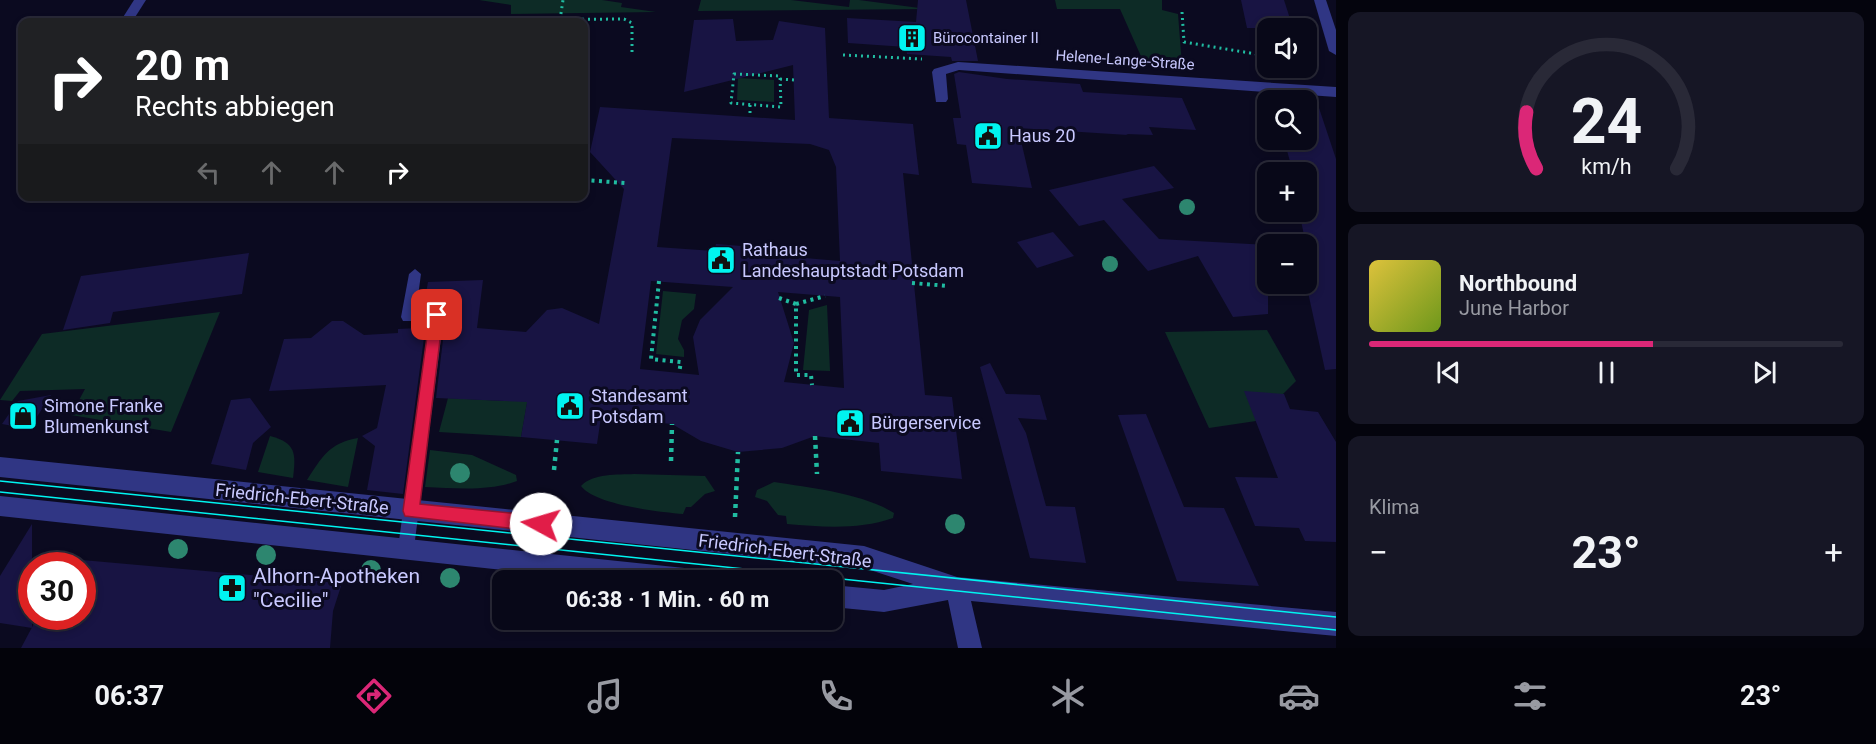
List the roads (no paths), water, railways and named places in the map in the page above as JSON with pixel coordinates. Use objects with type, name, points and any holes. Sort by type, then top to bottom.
[{"type":"street","points":[[129,18],[140,0]]},
{"type":"street","points":[[1320,0],[1336,51]]},
{"type":"street","name":"Helene-Lange-Straße","points":[[941,99],[939,72],[958,66],[1336,92]]},
{"type":"street","name":"Friedrich-Ebert-Straße","points":[[0,467],[864,557],[957,588],[1336,624]]},
{"type":"street","points":[[0,506],[604,570]]},
{"type":"street","points":[[957,588],[970,648]]},
{"type":"street","name":"Friedrich-Ebert-Straße","points":[[843,597],[884,601],[957,588]]},
{"type":"lane","points":[[406,548],[437,315],[408,317],[415,274]]},
{"type":"tram line","points":[[0,481],[1336,617]]},
{"type":"tram line","points":[[0,492],[1336,630]]},
{"type":"place","name":"Bürocontainer II","points":[[912,38]]},
{"type":"place","name":"Haus 20","points":[[988,136]]},
{"type":"place","name":"Rathaus Landeshauptstadt Potsdam","points":[[721,260]]},
{"type":"place","name":"Standesamt Potsdam","points":[[570,406]]},
{"type":"place","name":"Simone Franke Blumenkunst","points":[[23,416]]},
{"type":"place","name":"Bürgerservice","points":[[850,423]]},
{"type":"place","name":"Alhorn-Apotheken \"Cecilie\"","points":[[232,588]]}]
